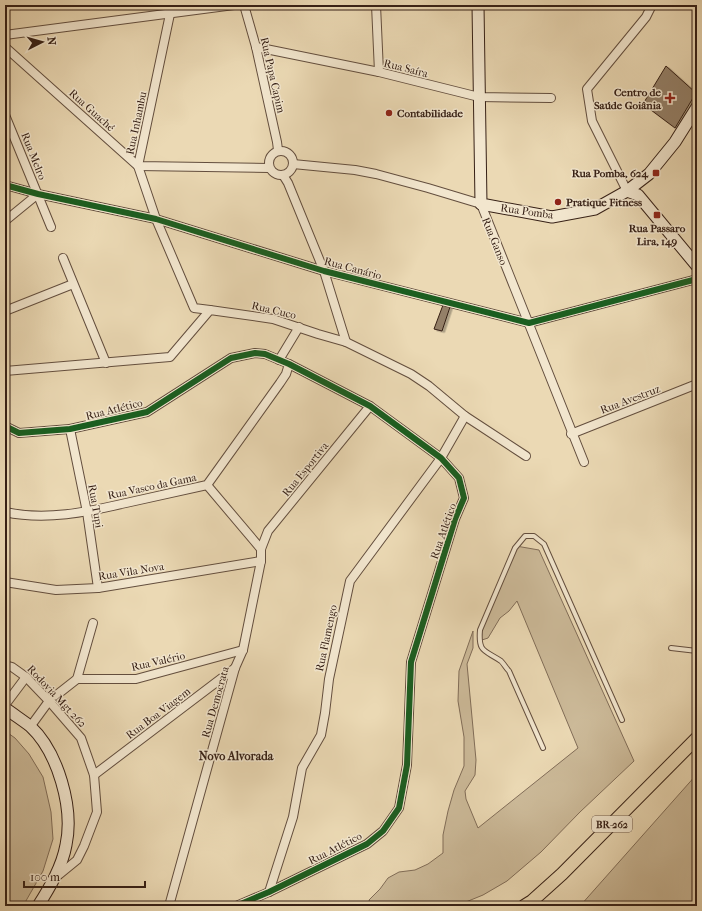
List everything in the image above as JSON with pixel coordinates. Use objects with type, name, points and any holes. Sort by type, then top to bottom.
[{"type":"main road","name":"BR-262","points":[[524,906],[532,901],[562,874],[697,738]]},
{"type":"street","points":[[5,36],[230,5]]},
{"type":"street","name":"Rua Papa Capim","points":[[244,5],[256,47],[278,142],[278,150]]},
{"type":"street","points":[[376,5],[379,72]]},
{"type":"street","name":"Rua Ganso","points":[[478,5],[481,204],[571,434],[584,462]]},
{"type":"street","points":[[652,5],[646,17],[587,89],[592,121],[627,191],[638,195],[697,266]]},
{"type":"street","name":"Rua Inhambu","points":[[170,14],[138,166],[156,219],[194,308],[210,310]]},
{"type":"street","name":"Rua Guaché","points":[[5,47],[138,166]]},
{"type":"street","name":"Rua Saíra","points":[[256,47],[379,72],[479,98],[551,98]]},
{"type":"street","name":"Rua Pomba","points":[[293,164],[355,170],[376,174],[481,204],[552,217],[595,210],[627,191],[649,174],[675,142],[697,107]]},
{"type":"street","name":"Rua Melro","points":[[5,115],[51,227]]},
{"type":"street","points":[[138,166],[269,168],[275,174],[283,175],[290,172],[293,160],[286,151],[278,150],[270,157],[269,168]]},
{"type":"street","points":[[283,175],[288,183],[324,271],[346,342]]},
{"type":"street","name":"Rua Canário","points":[[5,185],[38,194],[156,219],[324,271],[528,323],[697,279]]},
{"type":"street","points":[[5,221],[38,194]]},
{"type":"street","points":[[63,258],[106,363]]},
{"type":"street","points":[[5,311],[73,284]]},
{"type":"street","points":[[5,371],[170,357],[210,310]]},
{"type":"street","name":"Rua Cuco","points":[[210,310],[273,319],[346,342],[411,374],[430,386],[465,416],[526,456]]},
{"type":"street","points":[[279,360],[298,327]]},
{"type":"street","name":"Rua Atlético","points":[[5,426],[20,433],[70,429],[147,412],[231,358],[255,353],[265,354],[289,364],[370,406],[441,458],[459,478],[464,498],[455,519],[411,662],[407,765],[399,808],[383,832],[367,844],[269,892],[236,906]]},
{"type":"street","name":"Rua Vasco da Gama","points":[[5,512],[19,515],[56,516],[87,512],[208,485],[280,383],[286,374],[289,364]]},
{"type":"street","name":"Rua Avestruz","points":[[571,434],[697,384]]},
{"type":"street","name":"Rua Esportiva","points":[[261,549],[268,531],[370,406]]},
{"type":"street","name":"Rua Flamengo","points":[[269,892],[293,817],[302,768],[321,735],[329,679],[350,581],[441,458],[465,416]]},
{"type":"street","name":"Rua Tupi","points":[[70,429],[87,512],[98,588]]},
{"type":"street","points":[[208,485],[261,549]]},
{"type":"street","name":"Rua Democrata","points":[[169,906],[235,668],[243,650],[261,561],[261,549]]},
{"type":"street","name":"Rua Vila Nova","points":[[5,582],[56,590],[98,588],[261,561]]},
{"type":"street","points":[[30,727],[50,701],[77,679],[93,623]]},
{"type":"street","name":"Rua Valério","points":[[77,679],[136,679],[243,650]]},
{"type":"street","name":"Rodovia Mgt 262","points":[[5,665],[12,667],[26,677],[50,701],[81,738],[94,775],[98,812],[77,860],[54,878]]},
{"type":"street","name":"Rua Boa Viagem","points":[[94,775],[235,668]]},
{"type":"street","points":[[26,677],[5,707],[30,727],[51,753],[59,774],[65,797],[69,824],[66,846],[54,878],[38,906]]},
{"type":"lane","points":[[543,748],[509,671],[502,662],[484,651],[479,641],[480,630],[515,548],[525,536],[534,536],[544,544],[622,720]]},
{"type":"lane","points":[[671,648],[697,651]]},
{"type":"shaded area","points":[[516,546],[539,550],[634,761],[580,812],[541,852],[507,881],[483,895],[456,906],[371,906],[369,900],[388,878],[399,872],[415,870],[428,864],[443,853],[443,835],[448,811],[454,790],[464,766],[464,737],[458,701],[459,671],[473,631],[473,648],[467,664],[476,760],[475,775],[465,791],[466,799],[478,828],[578,748],[517,601],[509,611],[500,618],[488,638],[479,641],[480,630]]},
{"type":"shaded area","points":[[5,731],[15,738],[29,754],[43,777],[51,812],[53,839],[43,871],[23,906],[5,906]]},
{"type":"shaded area","points":[[697,774],[697,906],[580,906]]},
{"type":"building","name":"Centro de Saúde Goiânia","points":[[666,66],[696,93],[675,128],[643,104]]},
{"type":"building","points":[[443,305],[450,307],[442,331],[434,329]]},
{"type":"cycle path","points":[[5,185],[38,194],[156,219],[324,271],[529,323],[697,279]]},
{"type":"cycle path","points":[[5,426],[19,433],[70,429],[147,412],[231,358],[255,353],[265,354],[289,364],[370,406],[441,458],[459,478],[464,498],[455,519],[411,662],[407,765],[399,808],[383,831],[367,844],[269,892],[236,906]]},
{"type":"place","name":"Centro de Saúde Goiânia","points":[[670,98]]},
{"type":"place","name":"Contabilidade","points":[[389,113]]},
{"type":"place","name":"Rua Pomba, 624","points":[[656,173]]},
{"type":"place","name":"Pratique Fitness","points":[[558,202]]},
{"type":"place","name":"Rua Passaro Lira, 149","points":[[657,215]]},
{"type":"district","name":"Novo Alvorada","points":[[236,756]]}]
